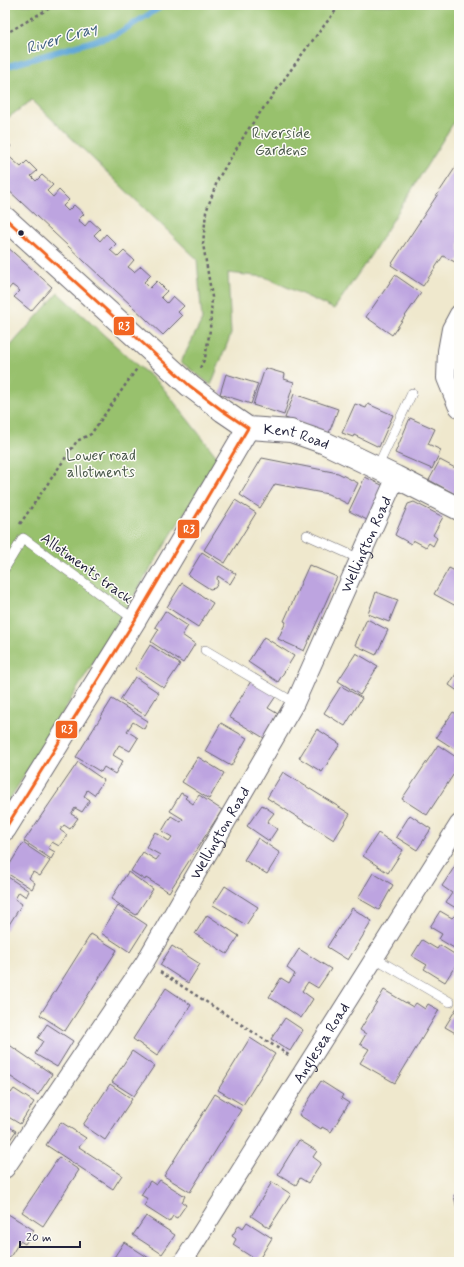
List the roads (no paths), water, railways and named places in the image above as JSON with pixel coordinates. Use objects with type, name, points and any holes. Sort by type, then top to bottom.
[{"type":"street","name":"Kent Road","points":[[5,218],[190,386],[248,428],[291,431],[325,443],[396,477],[459,510]]},
{"type":"street","points":[[459,314],[450,329],[447,351],[446,378],[456,405],[459,408]]},
{"type":"street","points":[[5,829],[135,620],[248,428]]},
{"type":"street","name":"Wellington Road","points":[[5,1169],[145,962],[295,703],[396,477]]},
{"type":"street","name":"Anglesea Road","points":[[183,1262],[459,824]]},
{"type":"lane","points":[[377,468],[412,393]]},
{"type":"lane","points":[[307,535],[360,559]]},
{"type":"lane","name":"Allotments track","points":[[5,568],[24,538],[135,620]]},
{"type":"lane","points":[[205,650],[295,703]]},
{"type":"lane","points":[[375,958],[450,1002]]},
{"type":"waterway","name":"River Cray","points":[[5,67],[117,34],[164,5]]},
{"type":"park label","name":"Riverside Gardens","points":[[281,142]]},
{"type":"park label","name":"Lower road allotments","points":[[101,464]]}]
